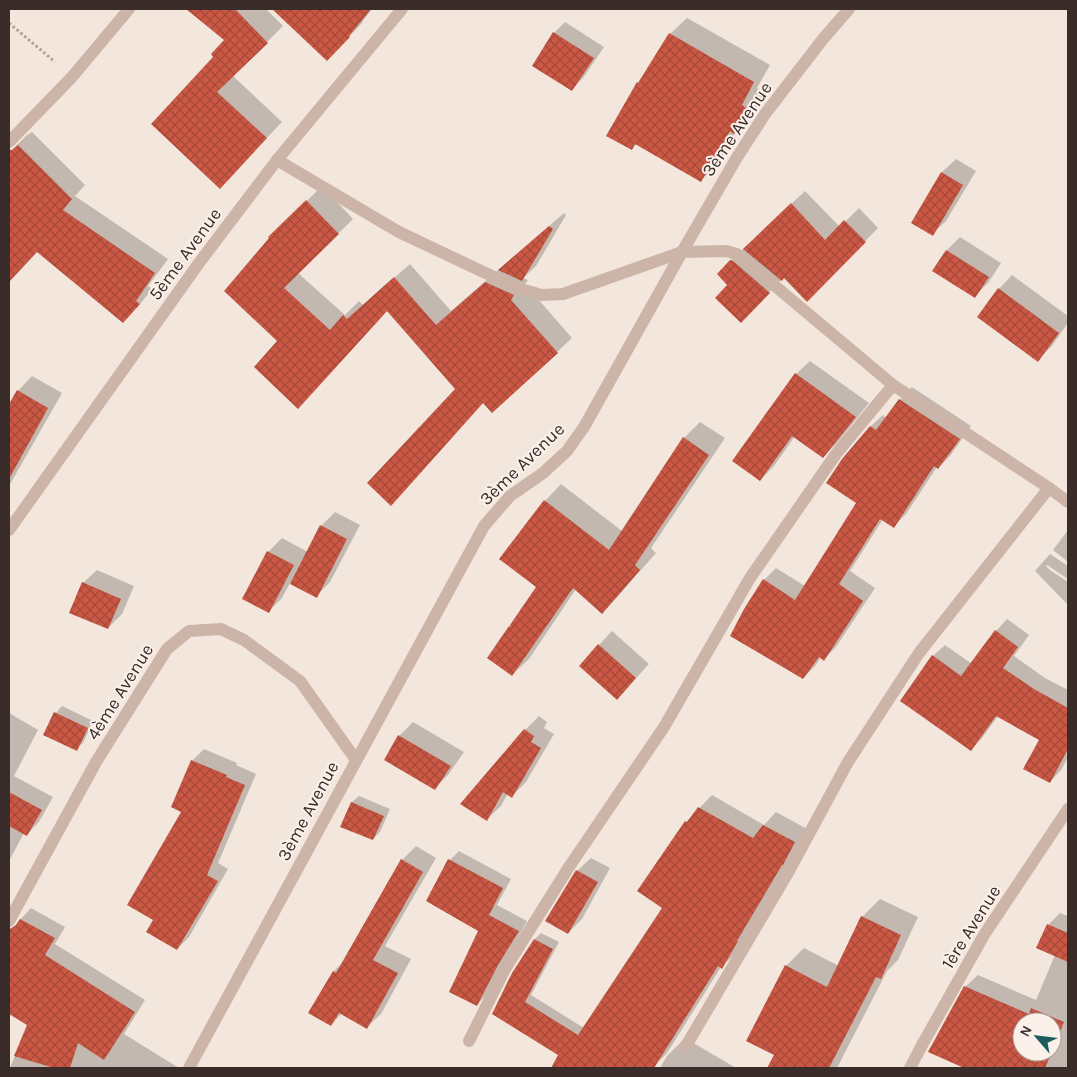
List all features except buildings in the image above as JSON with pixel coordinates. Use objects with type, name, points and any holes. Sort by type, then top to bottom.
[{"type":"street","points":[[9,142],[72,77],[129,9]]},
{"type":"street","name":"5ème Avenue","points":[[9,530],[199,263],[277,160],[402,9]]},
{"type":"street","name":"3ème Avenue","points":[[189,1068],[484,526],[510,496],[543,473],[567,450],[584,427],[736,158],[765,114],[823,39],[849,9]]},
{"type":"street","points":[[277,160],[399,232],[517,288],[542,295],[563,294],[682,252],[726,251],[737,254],[893,385],[1068,502]]},
{"type":"street","points":[[469,1041],[505,969],[569,867],[664,726],[750,578],[836,454],[893,385]]},
{"type":"street","points":[[686,1046],[789,871],[853,754],[919,653],[1049,488]]},
{"type":"street","name":"4ème Avenue","points":[[9,921],[96,762],[167,649],[190,631],[221,629],[244,640],[300,681],[356,760]]},
{"type":"street","name":"1ère Avenue","points":[[910,1068],[984,935],[1068,809]]},
{"type":"path","points":[[9,23],[72,77]]}]
